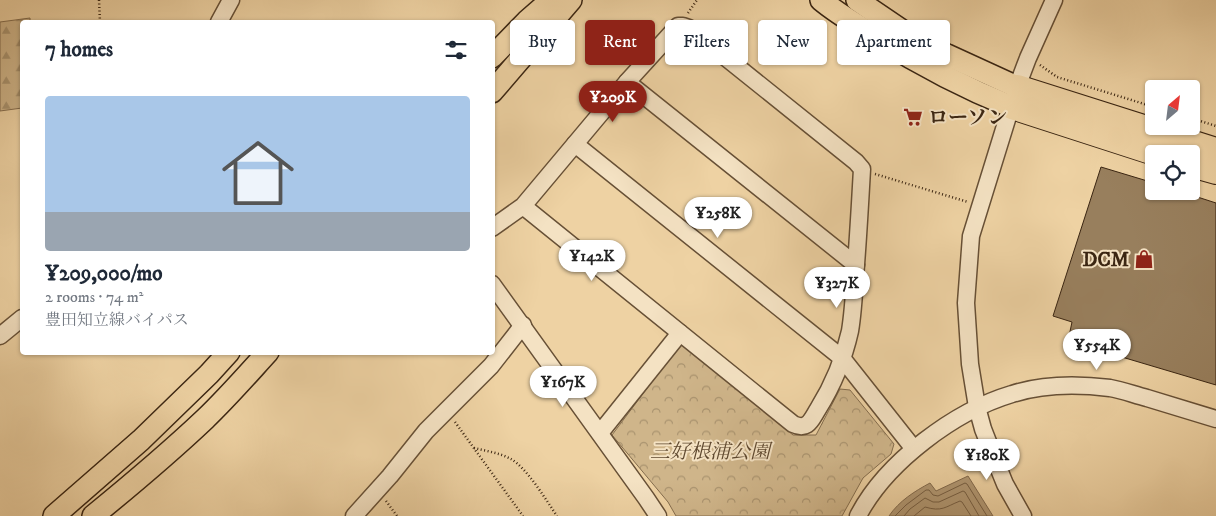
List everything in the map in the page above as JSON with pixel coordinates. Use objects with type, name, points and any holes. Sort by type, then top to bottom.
[{"type":"highway","points":[[1015,97],[1216,150]]},
{"type":"highway","points":[[1015,97],[1055,122],[1145,150]]},
{"type":"highway","points":[[1200,167],[1216,172]]},
{"type":"main road","points":[[495,54],[527,21],[551,0]]},
{"type":"main road","points":[[495,89],[571,0]]},
{"type":"main road","points":[[821,0],[836,12],[908,57],[982,95],[1015,97]]},
{"type":"main road","points":[[857,0],[907,34],[1015,97]]},
{"type":"main road","points":[[54,516],[141,440],[226,355]]},
{"type":"main road","points":[[93,516],[174,447],[206,417],[265,355]]},
{"type":"street","points":[[220,20],[231,0]]},
{"type":"street","points":[[1023,516],[1005,484],[994,458],[977,407],[970,364],[966,303],[971,236],[1028,58],[1054,0]]},
{"type":"street","points":[[495,226],[523,206],[627,82],[678,26],[688,28],[856,162],[862,170],[850,331],[835,377],[813,418],[804,427],[793,424],[523,206]]},
{"type":"street","points":[[627,82],[856,265]]},
{"type":"street","points":[[575,144],[842,358],[914,449]]},
{"type":"street","points":[[495,288],[658,516]]},
{"type":"street","points":[[0,336],[20,320]]},
{"type":"street","points":[[354,516],[426,431],[491,366],[523,325]]},
{"type":"street","points":[[600,433],[680,333]]},
{"type":"street","points":[[858,516],[866,500],[885,476],[914,449],[977,407],[1013,394],[1049,386],[1113,388],[1216,419]]},
{"type":"path","points":[[99,0],[100,20]]},
{"type":"path","points":[[1028,58],[1057,77],[1145,104]]},
{"type":"path","points":[[1200,121],[1216,126]]},
{"type":"path","points":[[862,170],[980,206]]},
{"type":"path","points":[[447,411],[523,516]]},
{"type":"path","points":[[474,448],[502,456],[517,463],[526,472],[557,516]]},
{"type":"path","points":[[377,491],[397,516]]},
{"type":"green space","points":[[30,18],[30,20],[20,20],[20,108],[0,111],[0,22]]},
{"type":"green space","name":"三好根浦公園","points":[[681,343],[793,435],[816,435],[840,389],[850,390],[894,444],[891,454],[863,478],[842,516],[676,516],[668,502],[612,435]]},
{"type":"water","points":[[968,476],[993,516],[889,516],[908,497],[930,483],[936,491]]},
{"type":"building","name":"DCM","points":[[1101,167],[1145,180],[1145,200],[1200,200],[1200,198],[1216,203],[1216,385],[1068,341],[1072,322],[1053,316]]},
{"type":"place","name":"ローソン","points":[[913,117]]},
{"type":"place","name":"DCM","points":[[1144,259]]}]
